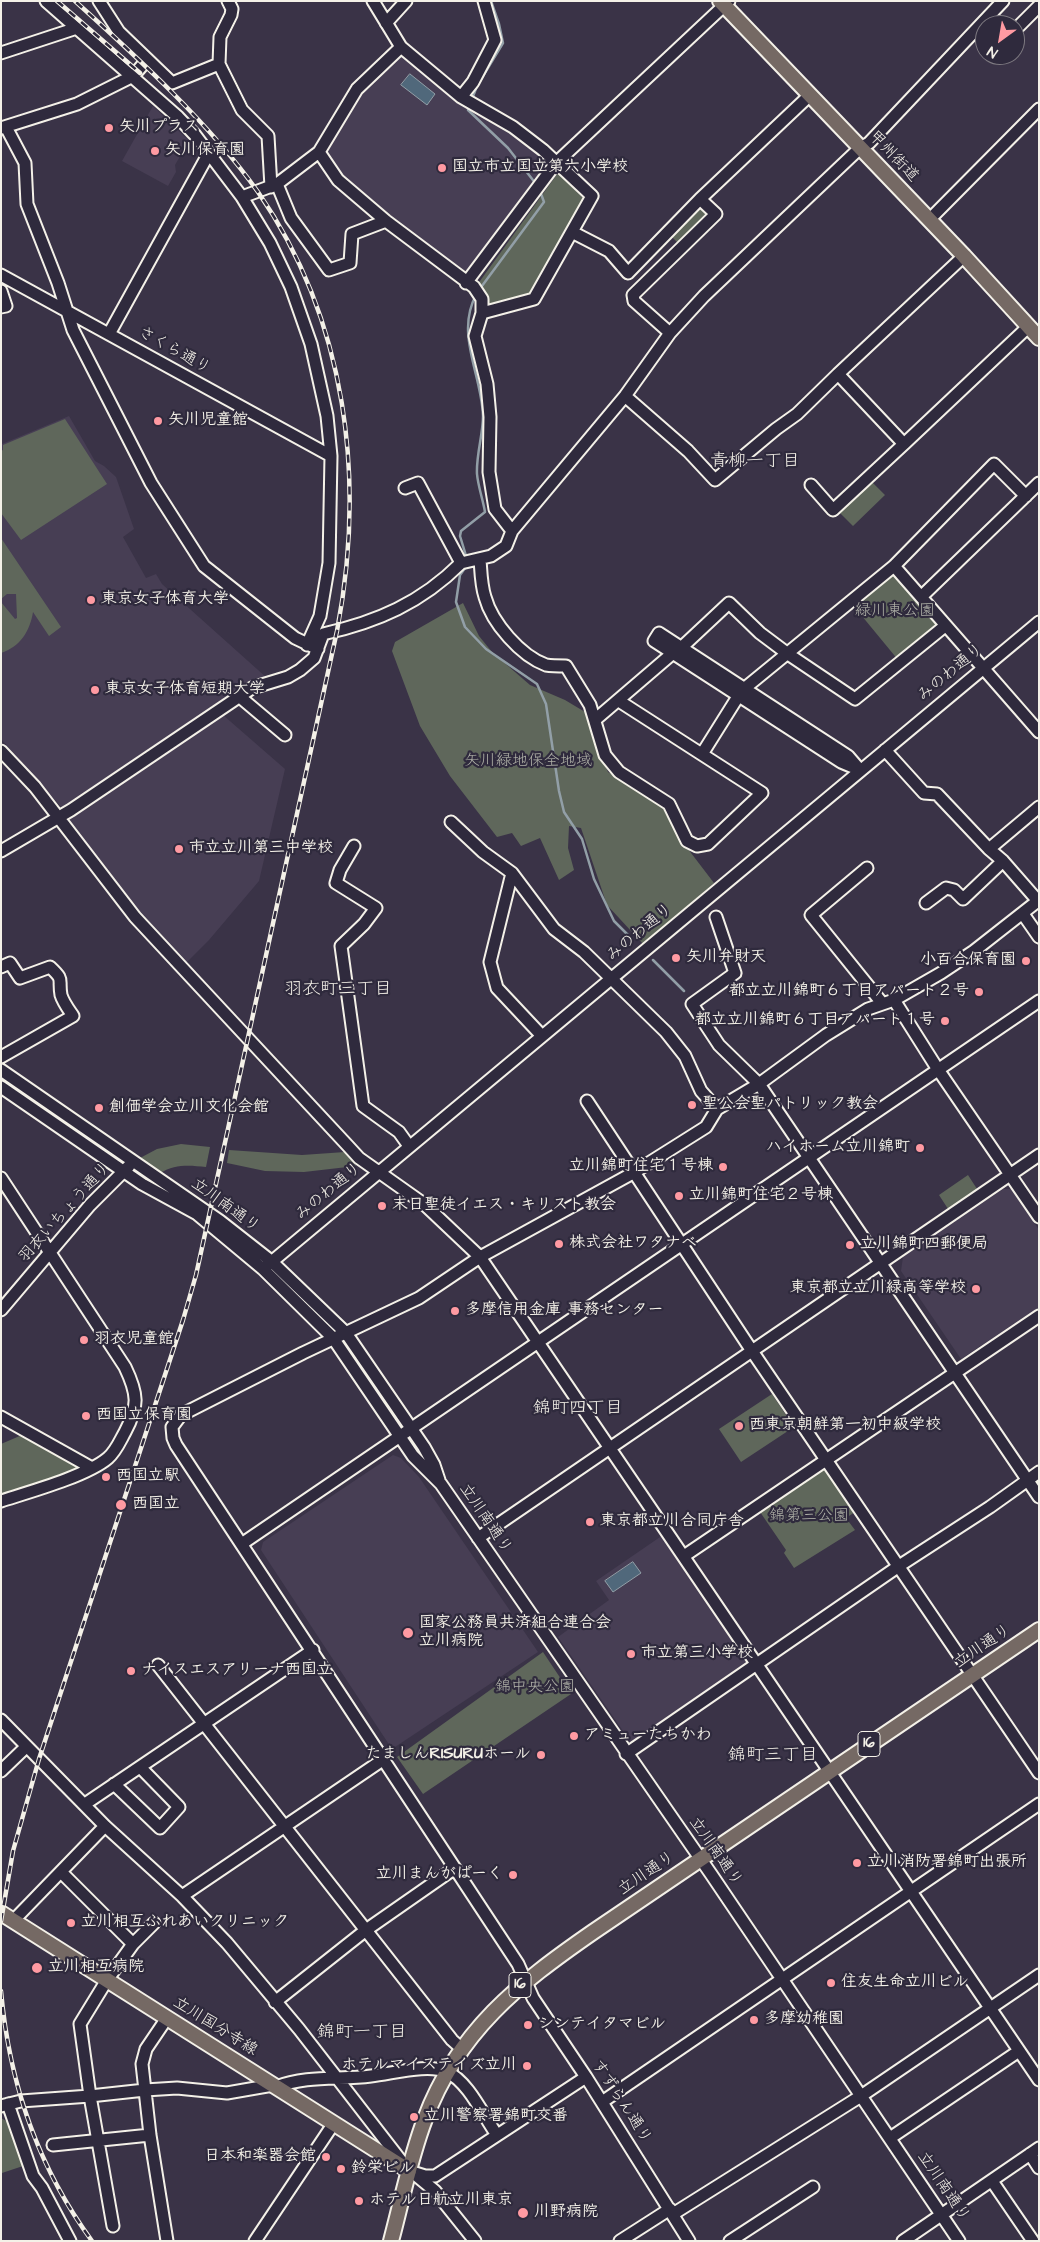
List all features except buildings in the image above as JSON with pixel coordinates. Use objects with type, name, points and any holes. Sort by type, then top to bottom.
[{"type":"main road","name":"甲州街道","points":[[724,3],[964,256],[1039,338]]},
{"type":"main road","name":"立川通り","points":[[391,2241],[409,2171],[425,2120],[447,2072],[462,2049],[492,2012],[524,1982],[700,1859],[1039,1630]]},
{"type":"main road","name":"立川国分寺線","points":[[7,1917],[409,2171]]},
{"type":"street","points":[[1,851],[58,817],[252,688],[288,677],[310,663],[329,563],[331,456],[323,391],[311,344],[282,267],[242,197],[184,123],[46,1]]},
{"type":"street","points":[[99,1],[119,32],[172,83],[219,64]]},
{"type":"street","points":[[228,1],[232,9],[220,37],[219,64],[242,110],[268,136],[274,185],[292,218],[329,270],[350,263],[352,234],[386,221]]},
{"type":"street","points":[[373,1],[400,48],[467,101],[513,127],[592,196],[534,299],[482,313]]},
{"type":"street","points":[[386,23],[406,1]]},
{"type":"street","points":[[467,101],[473,82],[495,40],[484,1]]},
{"type":"street","points":[[312,647],[323,634],[370,622],[409,604],[469,561],[490,556],[506,546],[512,531],[625,396],[670,333],[704,296],[860,148],[869,143],[1003,1]]},
{"type":"street","points":[[470,285],[556,163],[724,3]]},
{"type":"street","points":[[1025,20],[1039,6]]},
{"type":"street","points":[[1,54],[77,28]]},
{"type":"street","points":[[242,197],[274,185],[319,152],[357,89],[400,48]]},
{"type":"street","points":[[148,60],[133,76],[77,104],[4,128],[25,163],[27,204],[58,283],[73,330],[152,483],[204,566],[295,638],[312,647]]},
{"type":"street","points":[[572,232],[609,251],[628,273],[700,199],[810,95]]},
{"type":"street","points":[[929,220],[1039,109]]},
{"type":"street","points":[[319,152],[338,180],[386,221],[470,285],[482,300],[482,313],[475,336],[486,384],[490,417],[488,472],[495,509],[512,531]]},
{"type":"street","points":[[109,334],[209,153]]},
{"type":"street","points":[[670,333],[634,301],[633,295],[716,214],[700,199]]},
{"type":"street","points":[[625,396],[688,451],[715,480],[797,414],[964,256]]},
{"type":"street","name":"さくら通り","points":[[2,278],[67,311],[331,456]]},
{"type":"street","points":[[1,291],[6,306],[1,307]]},
{"type":"street","points":[[811,485],[834,510],[1028,327]]},
{"type":"street","points":[[838,374],[904,444]]},
{"type":"street","points":[[702,754],[742,692],[894,566],[994,464],[1026,496]]},
{"type":"street","points":[[405,488],[418,483],[481,581],[485,600],[498,623],[516,647],[546,664],[566,666],[590,705],[596,719],[605,755],[619,772],[669,804],[687,841],[697,846],[708,844],[762,793],[619,701]]},
{"type":"street","points":[[921,597],[1039,483]]},
{"type":"street","points":[[894,566],[1039,732]]},
{"type":"street","points":[[596,719],[678,650],[729,603],[760,633],[855,699],[945,626]]},
{"type":"street","name":"みのわ通り","points":[[267,1265],[1039,622]]},
{"type":"street","points":[[678,650],[742,692],[841,762],[860,770]]},
{"type":"street","points":[[240,697],[285,735]]},
{"type":"street","points":[[451,822],[483,852],[512,873],[554,929],[584,952],[675,1042],[685,1056],[701,1091],[717,1110],[759,1084],[826,1035],[868,1009],[888,1002],[974,951],[1038,901],[1003,861],[989,849],[937,794],[924,793],[885,750]]},
{"type":"street","points":[[1,752],[34,787],[135,917],[348,1146],[424,1204],[480,1257],[1039,2080]]},
{"type":"street","points":[[989,849],[1039,807]]},
{"type":"street","points":[[354,846],[340,870],[336,883],[376,908],[364,924],[341,946],[363,1106],[399,1132],[409,1146]]},
{"type":"street","points":[[926,903],[946,888],[954,890],[963,899],[1003,861]]},
{"type":"street","points":[[867,868],[811,915],[888,1002],[937,1068],[1039,1217]]},
{"type":"street","points":[[512,873],[490,962],[497,988],[542,1036]]},
{"type":"street","points":[[1023,914],[1039,938]]},
{"type":"street","points":[[716,917],[736,974],[692,1004],[719,1045],[759,1084],[1039,1496]]},
{"type":"street","points":[[1,967],[10,963],[20,978],[50,967],[58,975],[62,984],[61,995],[73,1016],[1,1057]]},
{"type":"street","points":[[242,1543],[937,1068],[1039,1001]]},
{"type":"street","name":"立川南通り","points":[[1,1070],[220,1221],[267,1265],[346,1333],[434,1464],[441,1484]]},
{"type":"street","name":"立川南通り","points":[[1,1087],[142,1184],[197,1214],[267,1265],[333,1338],[413,1456],[441,1484],[700,1859],[959,2241]]},
{"type":"street","points":[[587,1101],[752,1351],[1039,1773]]},
{"type":"street","name":"すずらん通り","points":[[689,2241],[524,1982],[518,1964],[313,1650],[176,1445],[172,1438],[172,1427],[181,1415],[333,1338],[419,1298],[480,1257],[633,1173],[706,1127],[717,1110]]},
{"type":"street","points":[[478,1538],[1039,1155]]},
{"type":"street","name":"羽衣いちょう通り","points":[[1,1310],[90,1205],[133,1161]]},
{"type":"street","points":[[1,1178],[68,1277],[125,1367],[134,1388],[136,1403],[133,1418],[117,1448],[108,1458],[92,1468],[1,1501]]},
{"type":"street","points":[[684,1556],[1039,1316]]},
{"type":"street","points":[[1,1417],[92,1468]]},
{"type":"street","points":[[626,1754],[900,1566],[990,1508],[1039,1472]]},
{"type":"street","points":[[85,1804],[313,1650]]},
{"type":"street","points":[[158,1665],[452,2040],[462,2049]]},
{"type":"street","points":[[1,1720],[105,1826],[182,1896],[227,1943],[336,2076],[409,2171],[435,2191],[475,2241]]},
{"type":"street","points":[[1,1771],[26,1747]]},
{"type":"street","points":[[182,1896],[384,1759]]},
{"type":"street","points":[[114,1784],[160,1828],[179,1808],[140,1767]]},
{"type":"street","points":[[602,2102],[1039,1804]]},
{"type":"street","points":[[7,1917],[61,1872],[105,1826]]},
{"type":"street","points":[[275,2002],[366,1930],[455,1868]]},
{"type":"street","points":[[61,1872],[133,1944]]},
{"type":"street","points":[[113,2226],[90,2096],[80,2024],[107,1980],[133,1944],[154,1923]]},
{"type":"street","points":[[620,2241],[861,2096],[1039,1975]]},
{"type":"street","points":[[167,2018],[143,2057],[150,2135],[168,2241]]},
{"type":"street","points":[[890,2138],[1019,2050]]},
{"type":"street","points":[[70,2241],[42,2188],[33,2176],[4,2105],[21,2101],[177,2088],[227,2092],[336,2076],[370,2076],[431,2068],[447,2072],[462,2082],[497,2135]]},
{"type":"street","points":[[409,2171],[425,2176],[435,2176],[586,2077]]},
{"type":"street","points":[[255,2241],[334,2123]]},
{"type":"street","points":[[53,2145],[150,2135]]},
{"type":"street","points":[[903,2241],[1034,2151],[1039,2168]]},
{"type":"street","points":[[992,2180],[1033,2241]]},
{"type":"street","points":[[730,2241],[813,2187]]},
{"type":"shaded area","name":"国立市立国立第六小学校","points":[[401,47],[556,163],[534,193],[516,226],[466,283],[338,180],[319,152],[357,89]]},
{"type":"shaded area","name":"矢川保育園","points":[[153,106],[189,141],[175,165],[176,172],[168,186],[122,161]]},
{"type":"shaded area","name":"東京女子体育大学","points":[[69,416],[95,461],[116,477],[134,529],[123,537],[146,578],[156,574],[162,584],[267,678],[251,683],[206,710],[62,808],[1,739],[1,441],[2,444]]},
{"type":"shaded area","name":"市立立川第三中学校","points":[[223,715],[285,769],[259,881],[209,940],[185,964],[143,920],[67,817]]},
{"type":"shaded area","name":"東京都立立川緑高等学校","points":[[1003,1189],[1011,1189],[1039,1230],[1039,1307],[961,1359],[901,1271],[903,1257]]},
{"type":"shaded area","points":[[393,1455],[401,1458],[419,1477],[538,1652],[392,1749],[261,1550],[263,1542]]},
{"type":"shaded area","points":[[663,1535],[757,1664],[632,1744],[558,1637],[609,1600],[596,1581]]},
{"type":"green space","points":[[558,173],[583,198],[582,203],[530,296],[485,310],[477,285]]},
{"type":"green space","points":[[702,203],[712,213],[680,245],[670,235]]},
{"type":"green space","points":[[65,419],[107,484],[21,540],[1,513],[1,451],[3,450],[3,445]]},
{"type":"green space","points":[[870,480],[885,495],[853,526],[838,511]]},
{"type":"green space","points":[[1,538],[61,627],[49,636],[33,612],[27,632],[14,647],[1,653],[1,602],[15,619],[17,618],[16,594],[7,594],[1,599]]},
{"type":"green space","name":"緑川東公園","points":[[894,568],[943,626],[899,661],[852,604]]},
{"type":"green space","name":"矢川緑地保全地域","points":[[463,603],[479,636],[492,652],[530,685],[565,700],[585,712],[608,772],[665,806],[688,849],[714,883],[644,945],[607,905],[581,828],[569,826],[568,848],[574,870],[559,880],[540,838],[521,846],[512,833],[497,837],[450,776],[420,726],[392,651],[395,642]]},
{"type":"green space","points":[[181,1144],[210,1147],[206,1167],[182,1166],[160,1173],[140,1158],[157,1149]]},
{"type":"green space","points":[[229,1150],[302,1155],[345,1152],[356,1166],[304,1172],[265,1171],[227,1163]]},
{"type":"green space","points":[[968,1175],[979,1192],[950,1212],[939,1195]]},
{"type":"green space","points":[[772,1394],[794,1427],[741,1462],[719,1429]]},
{"type":"green space","points":[[22,1435],[82,1468],[1,1498],[1,1444]]},
{"type":"green space","name":"錦第三公園","points":[[825,1464],[858,1510],[846,1518],[855,1530],[794,1568],[784,1553],[786,1550],[758,1509]]},
{"type":"green space","name":"錦中央公園","points":[[543,1652],[571,1694],[423,1794],[397,1757]]},
{"type":"green space","points":[[1,2118],[8,2122],[23,2166],[2,2173]]},
{"type":"water","points":[[410,74],[435,94],[427,105],[401,85]]},
{"type":"water","points":[[633,1562],[641,1573],[613,1592],[605,1581]]},
{"type":"waterway","points":[[472,99],[477,86],[503,43],[491,1]]},
{"type":"waterway","points":[[469,106],[468,110],[508,148],[536,184]]},
{"type":"waterway","points":[[479,290],[544,202],[540,191]]},
{"type":"waterway","points":[[467,559],[460,536],[461,531],[485,512],[477,474],[483,416],[482,401],[471,355],[468,325],[470,310],[476,295]]},
{"type":"waterway","points":[[468,564],[460,575],[456,602],[465,627],[486,649],[537,684],[546,704],[564,812],[582,839],[594,879],[614,921],[629,936]]},
{"type":"waterway","points":[[653,960],[684,991]]},
{"type":"railway","points":[[57,1],[140,73]]},
{"type":"railway","points":[[1,1921],[13,1851],[39,1759],[183,1320],[196,1275],[337,631],[346,574],[349,516],[348,459],[342,403],[330,348],[312,294],[288,242],[258,192],[218,141],[172,92],[75,1]]},
{"type":"railway","points":[[1,1991],[11,2058],[29,2122],[41,2153],[56,2183],[92,2241]]},
{"type":"place","name":"矢川プラス","points":[[109,128]]},
{"type":"place","name":"矢川保育園","points":[[155,151]]},
{"type":"place","name":"国立市立国立第六小学校","points":[[442,168]]},
{"type":"place","name":"矢川児童館","points":[[158,421]]},
{"type":"place","name":"東京女子体育大学","points":[[91,600]]},
{"type":"place","name":"東京女子体育短期大学","points":[[95,690]]},
{"type":"place","name":"市立立川第三中学校","points":[[179,849]]},
{"type":"place","name":"矢川弁財天","points":[[676,958]]},
{"type":"place","name":"小百合保育園","points":[[1026,961]]},
{"type":"place","name":"都立立川錦町６丁目アパート２号","points":[[979,992]]},
{"type":"place","name":"都立立川錦町６丁目アパート１号","points":[[945,1021]]},
{"type":"place","name":"聖公会聖パトリック教会","points":[[692,1105]]},
{"type":"place","name":"創価学会立川文化会館","points":[[99,1108]]},
{"type":"place","name":"ハイホーム立川錦町","points":[[920,1148]]},
{"type":"place","name":"立川錦町住宅１号棟","points":[[723,1167]]},
{"type":"place","name":"立川錦町住宅２号棟","points":[[679,1196]]},
{"type":"place","name":"末日聖徒イエス・キリスト教会","points":[[382,1206]]},
{"type":"place","name":"株式会社ワタナベ","points":[[559,1244]]},
{"type":"place","name":"立川錦町四郵便局","points":[[850,1245]]},
{"type":"place","name":"東京都立立川緑高等学校","points":[[976,1289]]},
{"type":"place","name":"多摩信用金庫 事務センター","points":[[455,1311]]},
{"type":"place","name":"羽衣児童館","points":[[84,1340]]},
{"type":"place","name":"西国立保育園","points":[[86,1416]]},
{"type":"place","name":"西東京朝鮮第一初中級学校","points":[[739,1426]]},
{"type":"place","name":"西国立駅","points":[[106,1477]]},
{"type":"place","name":"西国立","points":[[121,1505]]},
{"type":"place","name":"東京都立川合同庁舎","points":[[590,1522]]},
{"type":"place","name":"国家公務員共済組合連合会 立川病院","points":[[408,1633]]},
{"type":"place","name":"市立第三小学校","points":[[631,1654]]},
{"type":"place","name":"ナイスエスアリーナ西国立","points":[[131,1671]]},
{"type":"place","name":"アミューたちかわ","points":[[574,1736]]},
{"type":"place","name":"たましんRISURUホール","points":[[541,1755]]},
{"type":"place","name":"立川消防署錦町出張所","points":[[857,1863]]},
{"type":"place","name":"立川まんがぱーく","points":[[513,1875]]},
{"type":"place","name":"立川相互ふれあいクリニック","points":[[71,1923]]},
{"type":"place","name":"立川相互病院","points":[[37,1968]]},
{"type":"place","name":"住友生命立川ビル","points":[[831,1983]]},
{"type":"place","name":"多摩幼稚園","points":[[754,2020]]},
{"type":"place","name":"シンテイタマビル","points":[[528,2025]]},
{"type":"place","name":"ホテルマイステイズ立川","points":[[527,2066]]},
{"type":"place","name":"立川警察署錦町交番","points":[[414,2117]]},
{"type":"place","name":"日本和楽器会館","points":[[326,2157]]},
{"type":"place","name":"鈴栄ビル","points":[[341,2169]]},
{"type":"place","name":"ホテル日航立川東京","points":[[359,2201]]},
{"type":"place","name":"川野病院","points":[[523,2213]]},
{"type":"district","name":"青柳一丁目","points":[[755,462]]},
{"type":"district","name":"羽衣町三丁目","points":[[338,990]]},
{"type":"district","name":"錦町四丁目","points":[[578,1409]]},
{"type":"district","name":"錦町三丁目","points":[[773,1756]]},
{"type":"district","name":"錦町一丁目","points":[[362,2033]]}]
